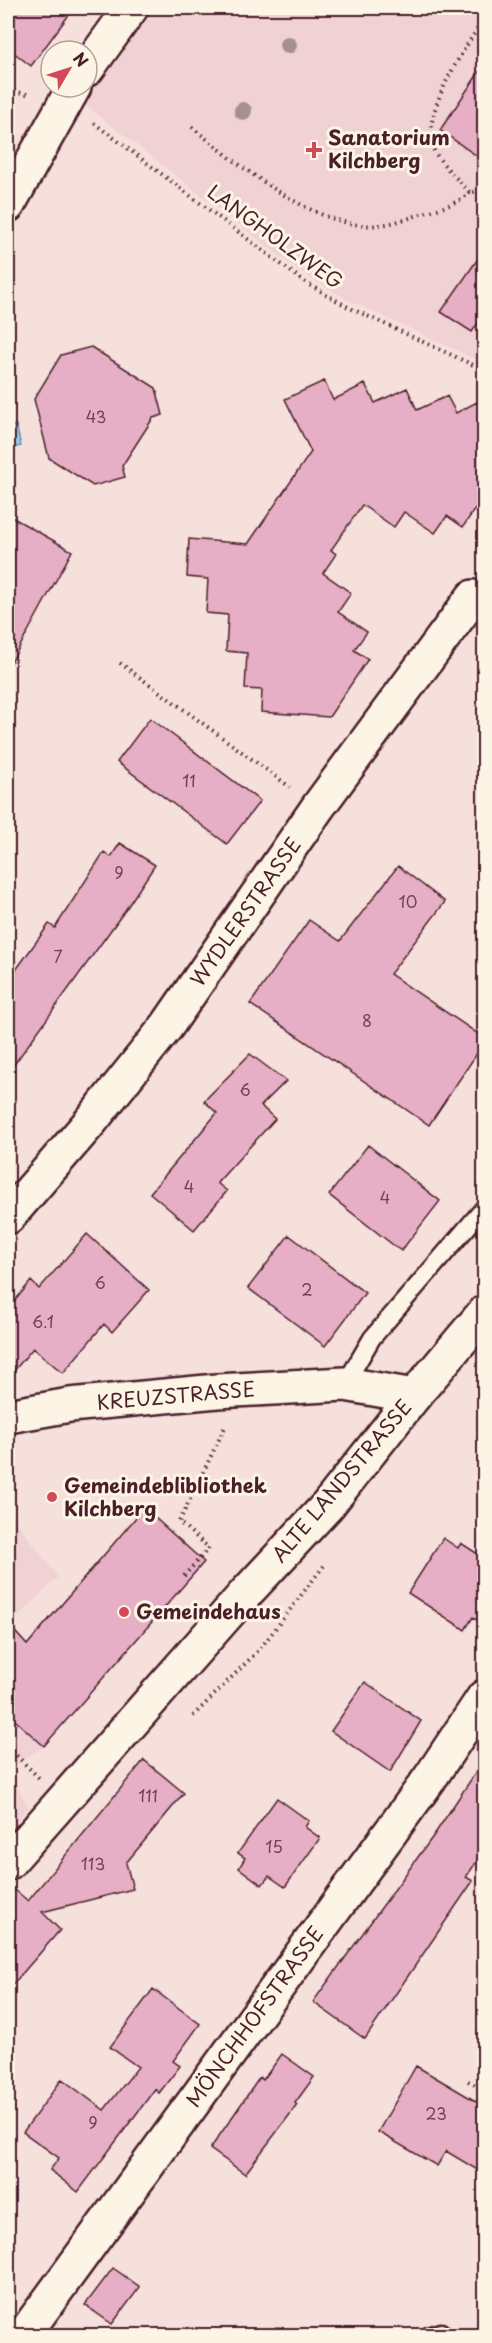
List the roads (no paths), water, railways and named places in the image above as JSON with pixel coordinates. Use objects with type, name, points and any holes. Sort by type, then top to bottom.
[{"type":"street","points":[[99,52],[131,8]]},
{"type":"street","points":[[8,205],[66,99]]},
{"type":"street","name":"WYDLERSTRASSE","points":[[8,1217],[92,1120],[167,1026],[318,807],[473,597]]},
{"type":"street","name":"ALTE LANDSTRASSE","points":[[8,1863],[245,1594],[328,1505],[414,1396],[484,1313]]},
{"type":"street","name":"KREUZSTRASSE","points":[[8,1416],[70,1405],[345,1384],[414,1396]]},
{"type":"street","name":"MÖNCHHOFSTRASSE","points":[[22,2336],[430,1778],[484,1697]]},
{"type":"lane","points":[[345,1384],[372,1338],[484,1208]]},
{"type":"water","points":[[16,425],[21,446],[8,449],[8,427]]},
{"type":"place","name":"Sanatorium Kilchberg","points":[[314,150]]},
{"type":"place","name":"Gemeindeblibliothek Kilchberg","points":[[52,1497]]},
{"type":"place","name":"Gemeindehaus","points":[[124,1612]]}]
